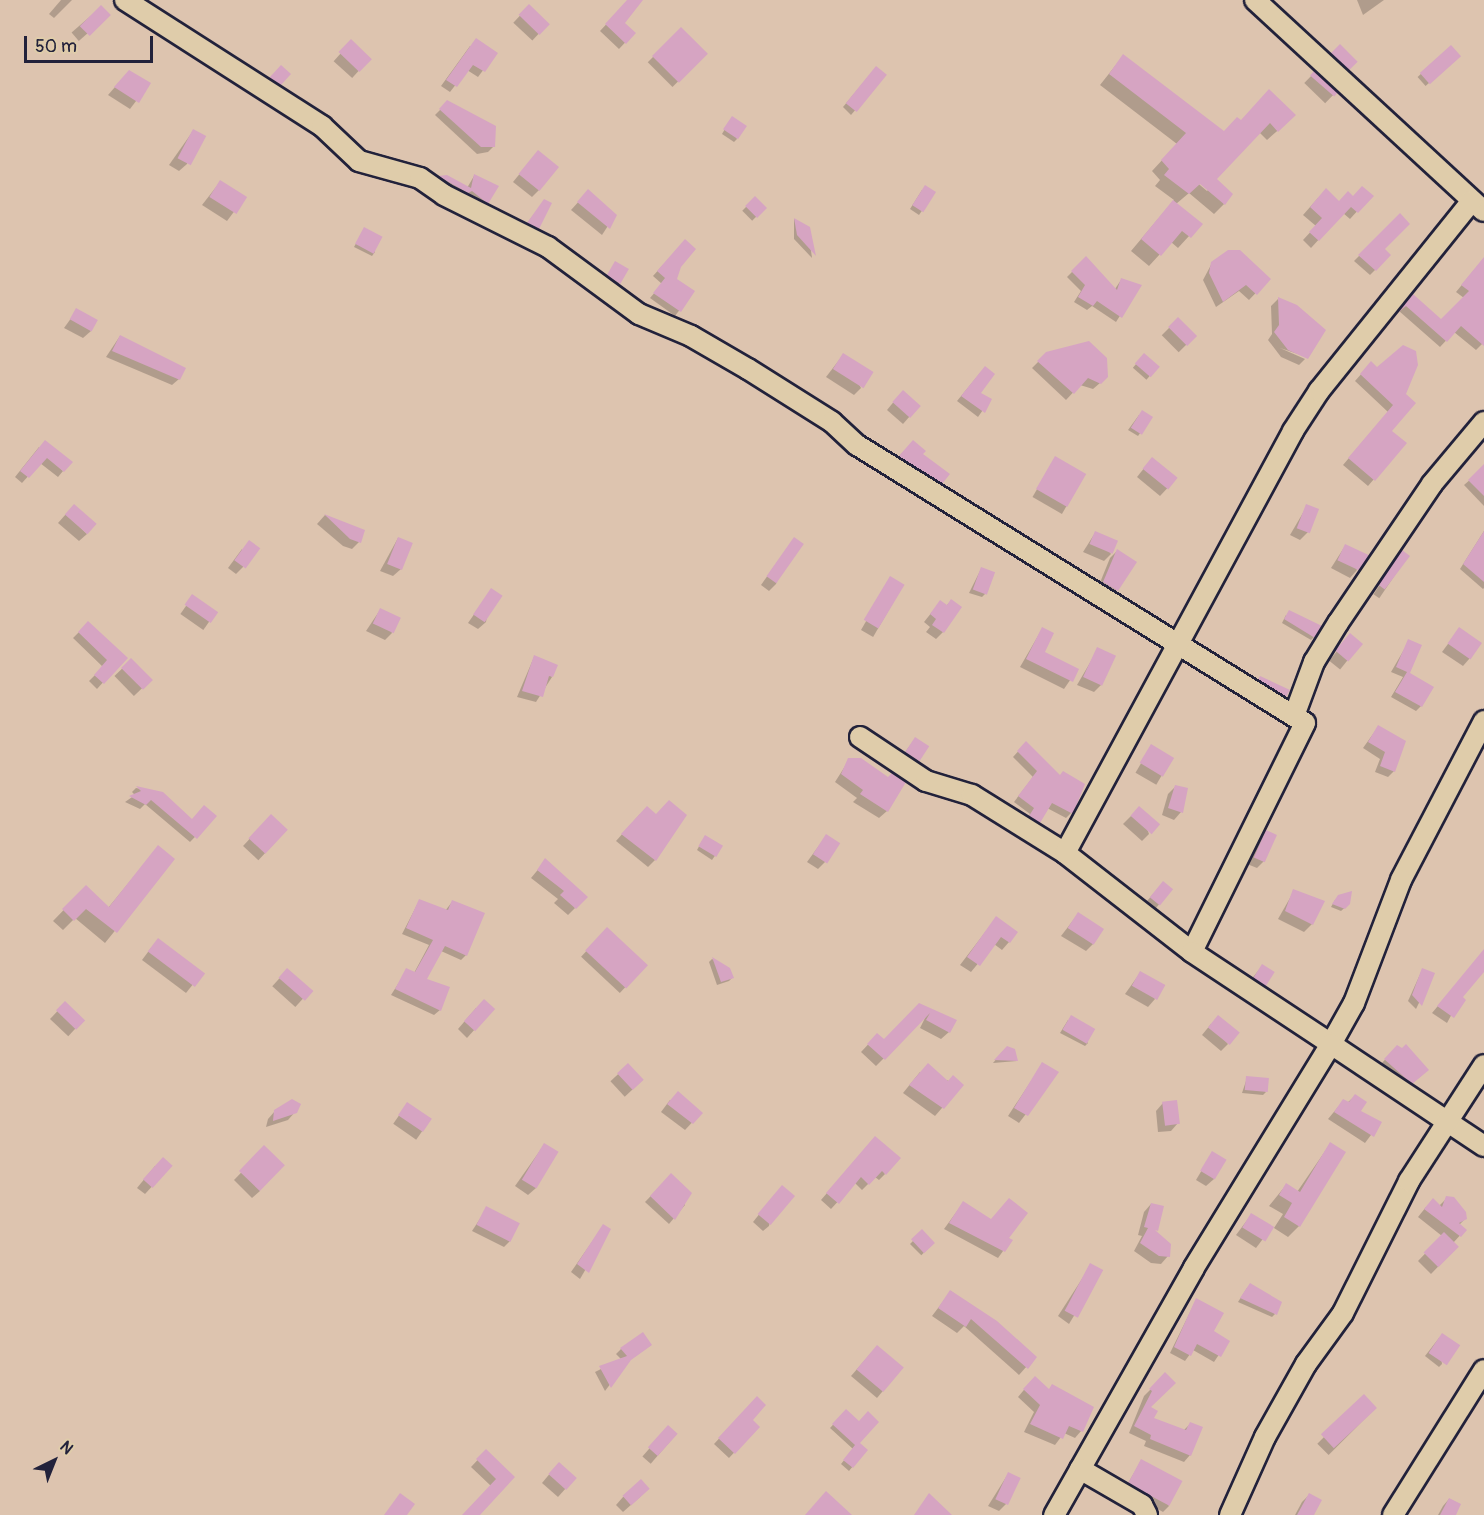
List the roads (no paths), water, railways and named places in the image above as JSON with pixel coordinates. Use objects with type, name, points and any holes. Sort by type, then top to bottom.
[{"type":"street","points":[[126,0],[322,126],[359,160],[420,178],[444,195],[548,247],[639,314],[691,336],[748,369],[832,422],[857,445],[1305,723],[1192,952]]},
{"type":"street","points":[[1065,853],[1177,644],[1319,391],[1478,206],[1255,0]]},
{"type":"street","points":[[1294,716],[1314,662],[1338,623],[1432,484],[1484,422]]},
{"type":"street","points":[[1054,1515],[1194,1268],[1354,1003],[1401,880],[1484,721]]},
{"type":"street","points":[[860,736],[926,781],[972,795],[1065,853],[1192,952],[1484,1146]]},
{"type":"street","points":[[1230,1515],[1265,1437],[1306,1364],[1343,1313],[1409,1181],[1484,1065]]},
{"type":"street","points":[[1393,1515],[1484,1370]]},
{"type":"street","points":[[1080,1469],[1142,1505],[1147,1515]]}]
